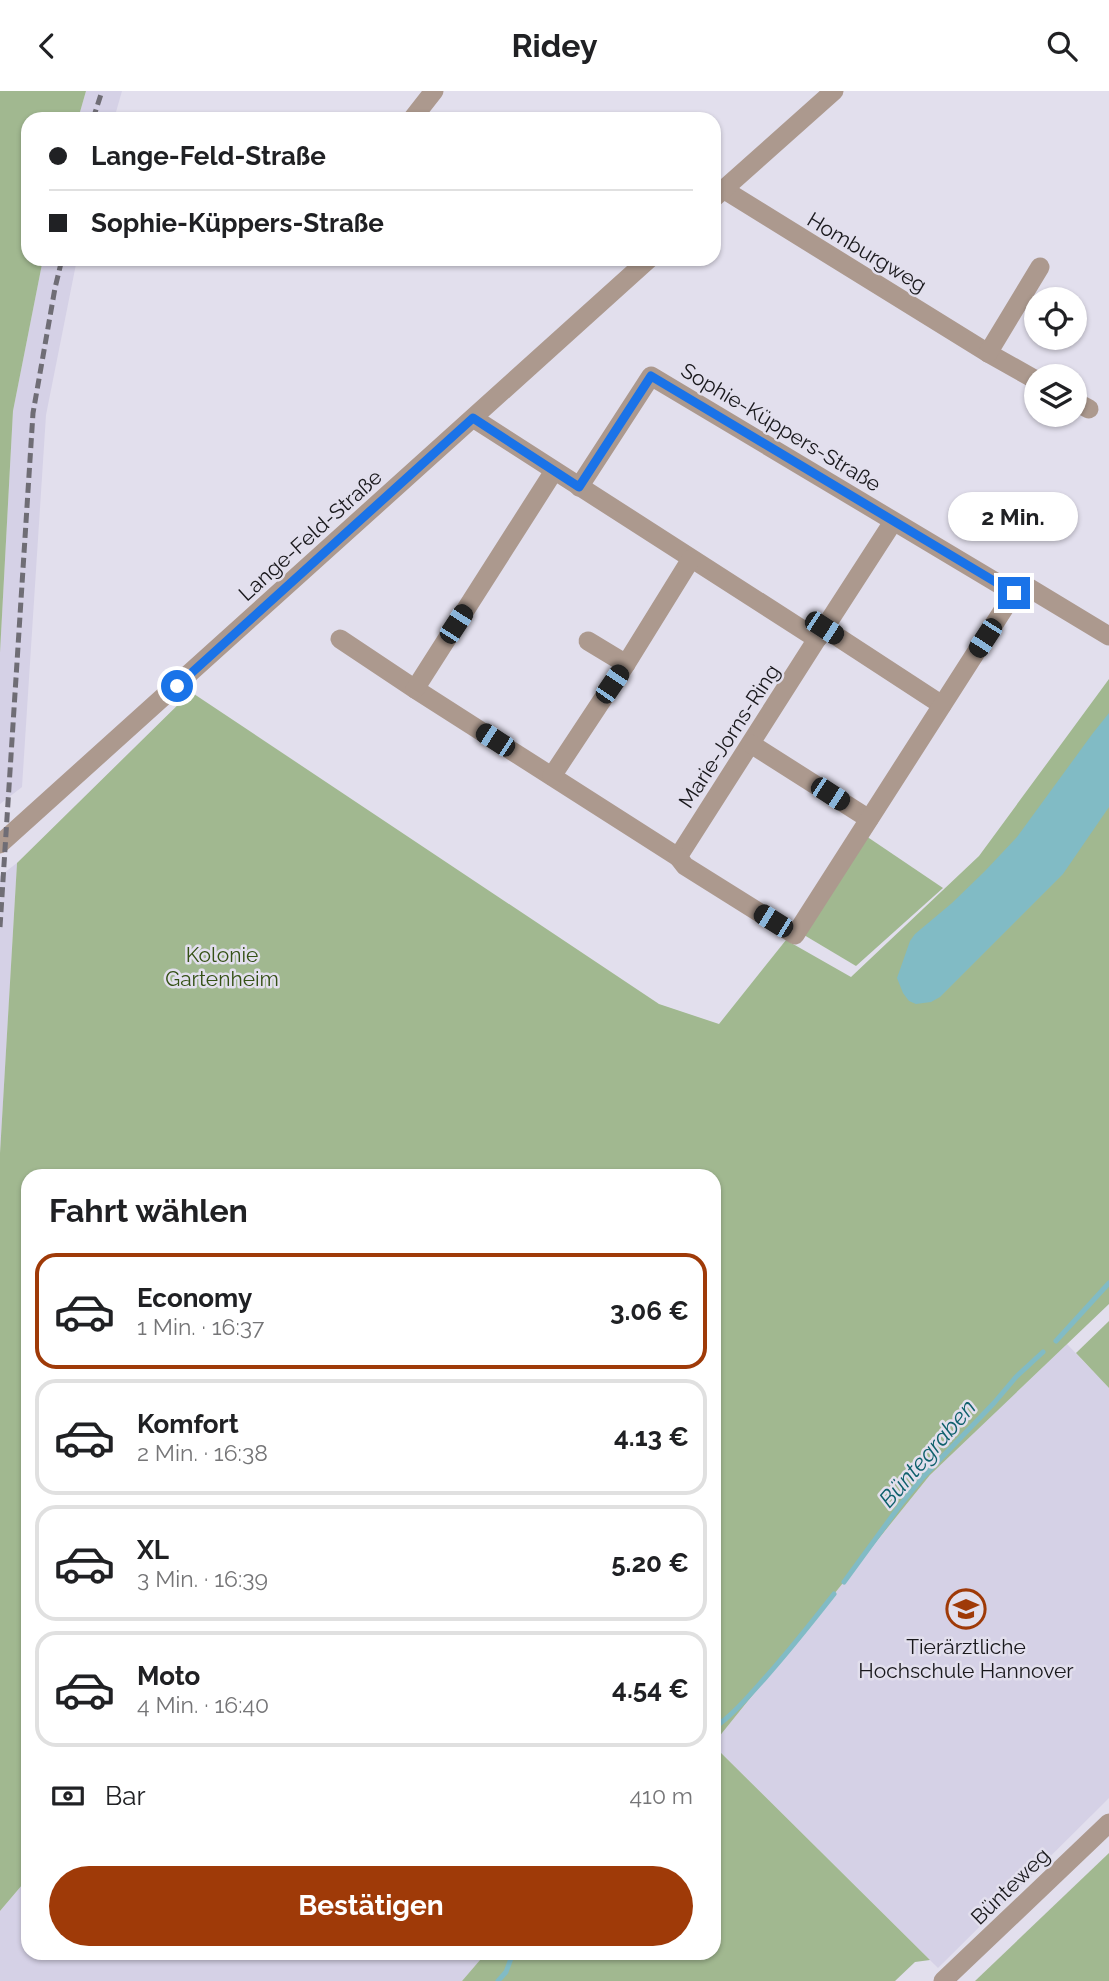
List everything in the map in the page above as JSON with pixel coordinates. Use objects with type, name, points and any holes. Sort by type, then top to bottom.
[{"type":"street","points":[[418,112],[434,91]]},
{"type":"street","points":[[721,192],[834,91]]},
{"type":"street","name":"Homburgweg","points":[[721,195],[1024,373]]},
{"type":"street","name":"Lange-Feld-Straße","points":[[0,844],[641,266]]},
{"type":"street","points":[[988,353],[1040,267]]},
{"type":"street","name":"Sophie-Küppers-Straße","points":[[579,487],[651,376],[1014,593],[1026,586],[1109,636]]},
{"type":"street","points":[[473,418],[691,559],[942,705]]},
{"type":"street","points":[[415,689],[554,471]]},
{"type":"street","points":[[821,634],[893,522]]},
{"type":"street","points":[[552,776],[691,559]]},
{"type":"street","points":[[340,639],[678,857],[685,866],[795,935],[1014,593]]},
{"type":"street","name":"Marie-Jorns-Ring","points":[[678,857],[821,634]]},
{"type":"street","points":[[588,641],[626,664]]},
{"type":"street","points":[[751,744],[869,819]]},
{"type":"street","name":"Bünteweg","points":[[943,1981],[1109,1823]]},
{"type":"shaded area","points":[[86,91],[122,91],[116,112],[80,112]]},
{"type":"shaded area","points":[[42,266],[76,266],[46,415],[22,787],[0,804],[0,653],[13,411]]},
{"type":"shaded area","points":[[17,863],[0,1153],[0,876]]},
{"type":"shaded area","name":"Tierärztliche Hochschule Hannover","points":[[1067,1344],[1109,1388],[1109,1798],[938,1968],[721,1753],[721,1734],[930,1475]]},
{"type":"shaded area","points":[[21,1886],[21,1960],[480,1960],[462,1981],[0,1981],[0,1911]]},
{"type":"green space","points":[[0,91],[86,91],[80,112],[21,112],[21,266],[42,266],[13,411],[0,653]]},
{"type":"green space","name":"Kolonie Gartenheim","points":[[1109,679],[1109,1304],[930,1475],[721,1734],[721,1169],[21,1169],[21,1886],[0,1911],[0,1153],[17,863],[191,692],[659,1004],[719,1024],[786,940],[851,977],[979,856]]},
{"type":"green space","points":[[866,836],[943,888],[856,966],[804,935]]},
{"type":"green space","points":[[1109,1321],[1109,1388],[1076,1353]]},
{"type":"green space","points":[[721,1753],[930,1960],[915,1962],[895,1981],[462,1981],[480,1960],[721,1960]]},
{"type":"green space","points":[[1109,1853],[1109,1981],[975,1981]]},
{"type":"water","points":[[1109,713],[1109,807],[1063,874],[940,997],[931,1002],[916,1004],[909,1001],[897,978],[910,941],[1017,837]]},
{"type":"waterway","name":"Büntegraben","points":[[1056,1341],[1109,1283]]},
{"type":"waterway","name":"Büntegraben","points":[[844,1582],[923,1477],[1016,1377],[1043,1352]]},
{"type":"waterway","name":"Büntegraben","points":[[721,1722],[753,1692],[834,1594]]},
{"type":"waterway","name":"Büntegraben","points":[[498,1981],[506,1972],[510,1960]]},
{"type":"railway","points":[[95,112],[102,91]]},
{"type":"railway","points":[[0,927],[33,413],[60,266]]},
{"type":"place","name":"Tierärztliche Hochschule Hannover","points":[[966,1609]]},
{"type":"route","points":[[177,686],[473,418],[579,487],[651,376],[1014,593]]}]
